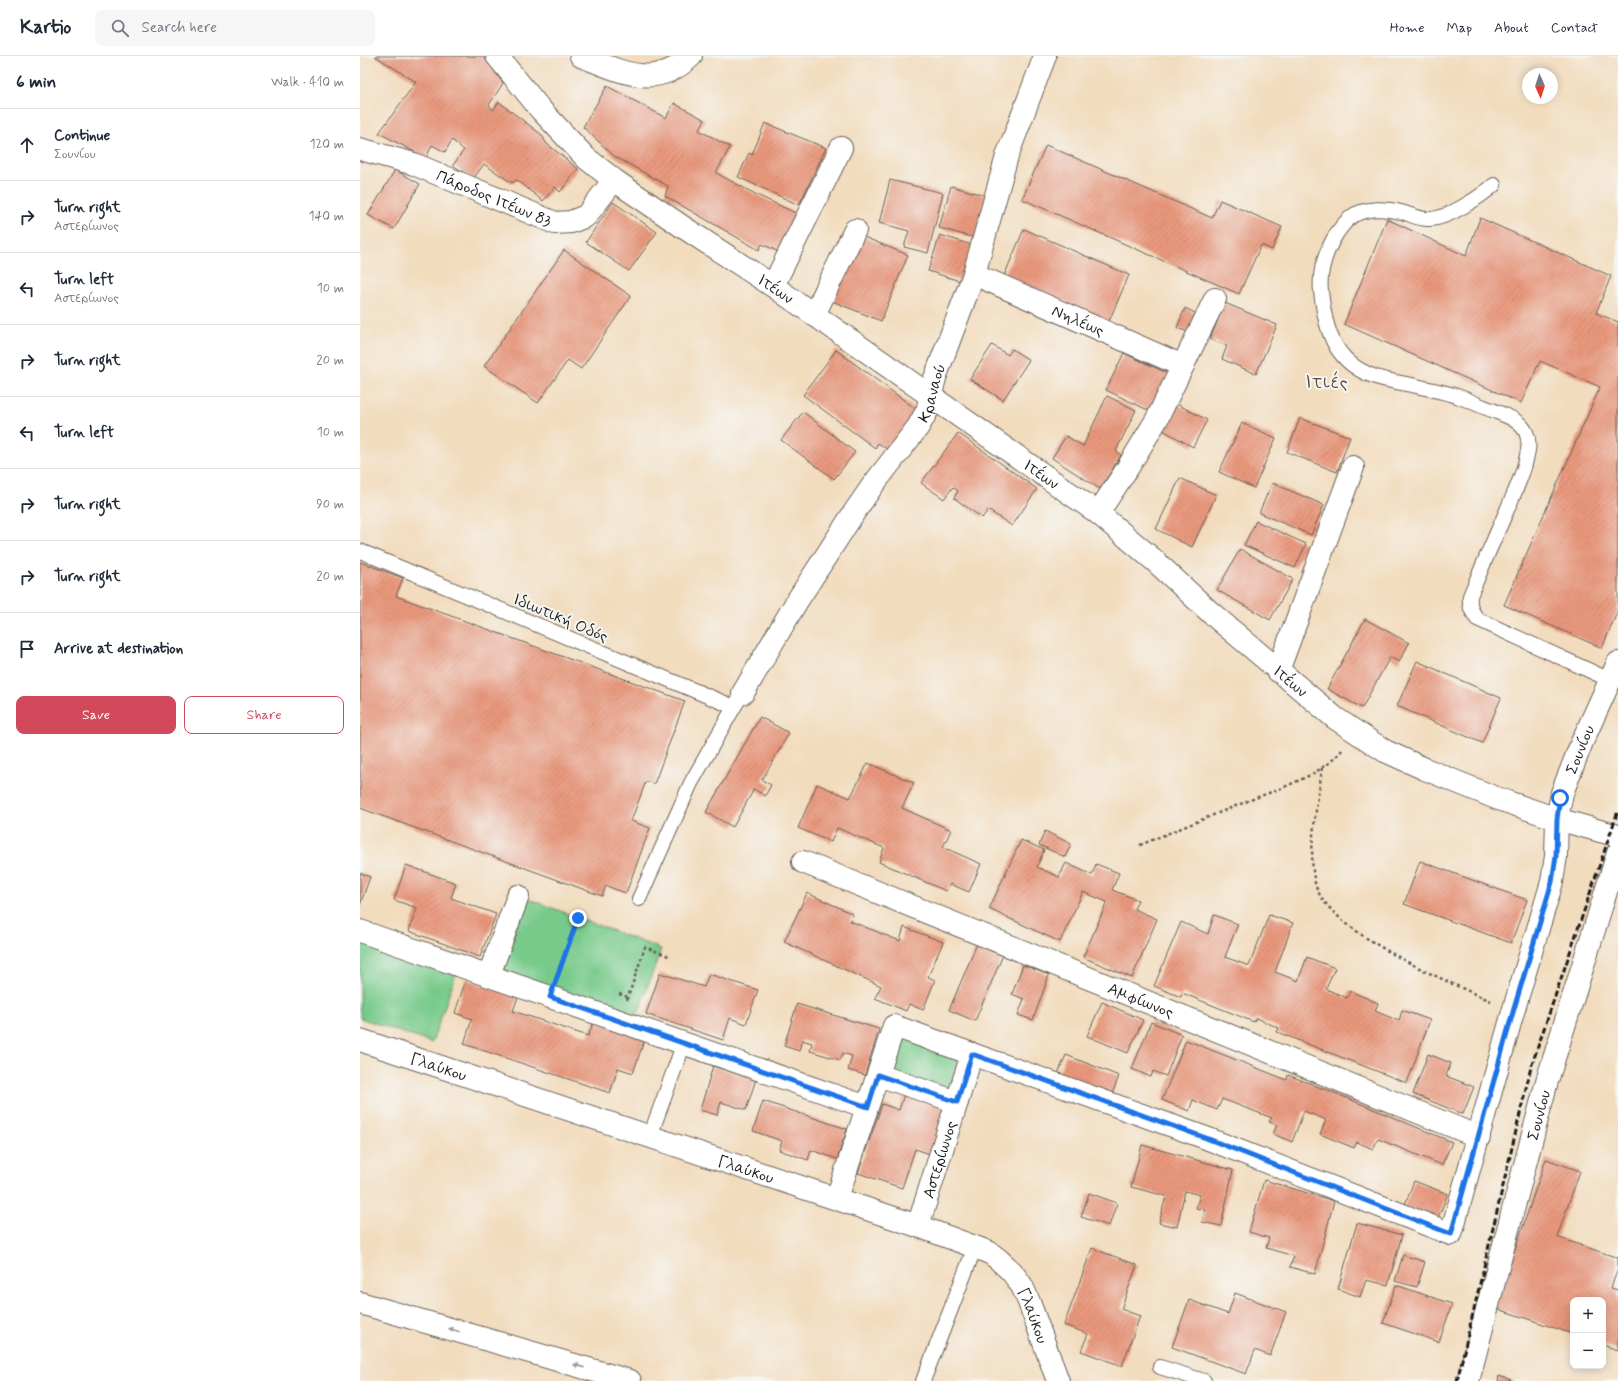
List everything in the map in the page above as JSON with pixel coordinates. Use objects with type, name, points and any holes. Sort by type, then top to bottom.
[{"type":"street","points":[[580,56],[644,76],[658,75],[669,72],[691,56]]},
{"type":"street","name":"Κραναού","points":[[739,700],[797,602],[853,514],[873,485],[918,427],[927,411],[935,378],[974,274],[1007,156],[1045,56]]},
{"type":"street","name":"Ιτέων","points":[[501,58],[540,110],[586,158],[614,180],[773,286],[1098,513],[1155,561],[1211,613],[1278,671],[1335,718],[1385,751],[1425,769],[1496,798],[1557,819],[1618,836]]},
{"type":"street","points":[[773,286],[841,148]]},
{"type":"street","name":"Πάροδος Ιτέων 83","points":[[360,149],[414,164],[555,222],[571,222],[586,216],[614,180]]},
{"type":"street","points":[[814,315],[855,230]]},
{"type":"street","name":"Νηλέως","points":[[974,274],[1183,366]]},
{"type":"street","points":[[1098,513],[1157,419],[1215,299]]},
{"type":"street","points":[[1278,671],[1353,467]]},
{"type":"street","name":"Σουνίου","points":[[972,1054],[1206,1138],[1451,1234],[1513,1012],[1552,882],[1556,856],[1558,807],[1565,781],[1614,671]]},
{"type":"street","name":"Σουνίου","points":[[1468,1381],[1547,1081],[1618,853]]},
{"type":"street","name":"Αμφίωνος","points":[[803,862],[1479,1137]]},
{"type":"street","points":[[489,975],[518,896]]},
{"type":"street","points":[[360,930],[868,1107]]},
{"type":"street","points":[[837,1198],[894,1026],[972,1054]]},
{"type":"street","name":"Γλαύκου","points":[[360,1040],[837,1198],[976,1247],[998,1259],[1012,1272],[1022,1286],[1058,1381]]},
{"type":"street","name":"Αστερίωνος","points":[[918,1226],[972,1054]]},
{"type":"street","points":[[878,1075],[957,1102]]},
{"type":"street","points":[[360,1303],[630,1381]]},
{"type":"lane","points":[[1494,185],[1482,195],[1460,208],[1436,218],[1428,219],[1379,208],[1352,216],[1341,228],[1331,244],[1323,267],[1320,286],[1327,328],[1339,353],[1353,367],[1373,376],[1387,380],[1457,396],[1512,418],[1518,422],[1526,432],[1529,442],[1527,456],[1519,480],[1470,596],[1469,603],[1471,610],[1477,618],[1614,671]]},
{"type":"lane","name":"Ιδιωτική Οδός","points":[[360,551],[739,700]]},
{"type":"lane","points":[[639,899],[691,783],[739,700]]},
{"type":"lane","points":[[650,1136],[684,1043]]},
{"type":"lane","points":[[923,1381],[976,1247]]},
{"type":"lane","points":[[1160,1367],[1204,1381]]},
{"type":"path","points":[[1140,845],[1293,782],[1322,768],[1336,757],[1346,745],[1353,730]]},
{"type":"path","points":[[1322,768],[1312,856],[1316,885],[1333,912],[1367,939],[1430,973],[1513,1012]]},
{"type":"path","points":[[550,997],[578,918]]},
{"type":"path","points":[[620,1021],[645,947],[671,957]]},
{"type":"green space","points":[[526,898],[661,949],[636,1019],[500,971]]},
{"type":"green space","points":[[360,941],[456,974],[432,1043],[360,1018]]},
{"type":"green space","points":[[899,1032],[960,1053],[947,1093],[885,1071]]},
{"type":"building","points":[[375,56],[483,56],[503,83],[489,105],[493,110],[499,102],[542,135],[546,143],[578,169],[560,192],[555,187],[543,201],[517,180],[512,183],[484,164],[473,179],[453,165],[464,150],[452,140],[445,152],[432,145],[426,158],[379,133],[416,82]]},
{"type":"building","points":[[607,86],[666,118],[674,103],[705,120],[699,130],[730,147],[716,173],[757,195],[800,215],[781,253],[762,244],[759,250],[665,196],[668,186],[614,156],[583,127]]},
{"type":"building","points":[[765,123],[826,148],[799,205],[738,177],[749,153],[752,155]]},
{"type":"building","points":[[1046,145],[1212,218],[1220,200],[1282,227],[1272,250],[1261,245],[1239,294],[1022,199]]},
{"type":"building","points":[[395,170],[420,184],[394,229],[368,215]]},
{"type":"building","points":[[890,180],[943,193],[928,253],[904,247],[909,231],[879,223]]},
{"type":"building","points":[[951,186],[987,196],[975,238],[939,228]]},
{"type":"building","points":[[613,202],[657,232],[629,271],[586,242]]},
{"type":"building","points":[[1480,218],[1611,276],[1596,313],[1618,322],[1618,610],[1602,648],[1504,605],[1600,387],[1540,361],[1521,403],[1344,324],[1387,219],[1466,256]]},
{"type":"building","points":[[1024,229],[1129,275],[1109,321],[1004,276]]},
{"type":"building","points":[[859,235],[908,255],[881,321],[832,301]]},
{"type":"building","points":[[940,235],[972,245],[960,281],[928,271]]},
{"type":"building","points":[[564,250],[631,296],[581,369],[568,360],[538,403],[484,366]]},
{"type":"building","points":[[1225,303],[1277,325],[1256,374],[1222,359],[1227,346],[1210,339]]},
{"type":"building","points":[[1185,308],[1199,315],[1191,333],[1177,328]]},
{"type":"building","points":[[992,345],[1008,355],[1012,349],[1029,360],[1003,400],[970,379]]},
{"type":"building","points":[[836,350],[920,412],[891,452],[878,443],[875,448],[803,395]]},
{"type":"building","points":[[1124,353],[1169,374],[1152,412],[1106,390]]},
{"type":"building","points":[[1107,396],[1136,410],[1116,451],[1121,455],[1100,489],[1052,458],[1066,436],[1083,446]]},
{"type":"building","points":[[1175,403],[1207,420],[1193,447],[1161,429]]},
{"type":"building","points":[[803,412],[855,452],[834,479],[781,440]]},
{"type":"building","points":[[1300,418],[1350,437],[1337,472],[1287,452]]},
{"type":"building","points":[[1242,423],[1276,438],[1254,488],[1219,472]]},
{"type":"building","points":[[958,433],[1037,489],[1012,526],[988,510],[982,518],[954,498],[958,491],[953,487],[944,499],[921,483]]},
{"type":"building","points":[[1180,478],[1216,495],[1192,547],[1156,529]]},
{"type":"building","points":[[1272,483],[1324,505],[1311,535],[1259,513]]},
{"type":"building","points":[[1256,521],[1306,544],[1295,568],[1244,545]]},
{"type":"building","points":[[1240,549],[1293,579],[1270,620],[1217,590]]},
{"type":"building","points":[[360,562],[403,578],[396,596],[685,701],[654,784],[646,781],[631,821],[650,828],[626,893],[606,886],[602,896],[360,808]]},
{"type":"building","points":[[1365,619],[1409,643],[1399,662],[1390,657],[1362,708],[1327,689]]},
{"type":"building","points":[[1417,661],[1501,698],[1482,743],[1397,706]]},
{"type":"building","points":[[760,717],[789,733],[762,780],[771,785],[765,796],[754,789],[733,827],[706,812]]},
{"type":"building","points":[[868,763],[914,783],[902,808],[951,830],[943,847],[981,864],[969,892],[950,884],[946,891],[879,862],[884,848],[837,828],[831,842],[798,828],[817,784],[850,798]]},
{"type":"building","points":[[1045,831],[1071,844],[1065,857],[1039,845]]},
{"type":"building","points":[[1021,840],[1044,850],[1037,867],[1059,877],[1066,863],[1092,875],[1096,864],[1119,873],[1112,890],[1138,900],[1134,909],[1157,919],[1132,978],[1083,957],[1107,902],[1083,892],[1060,942],[989,909]]},
{"type":"building","points":[[1420,861],[1527,900],[1511,943],[1404,904]]},
{"type":"building","points":[[406,865],[456,883],[451,898],[496,914],[480,957],[409,931],[417,908],[394,900]]},
{"type":"building","points":[[360,873],[370,877],[360,905]]},
{"type":"building","points":[[807,893],[853,914],[850,921],[900,941],[904,927],[943,942],[928,977],[935,980],[923,1010],[909,1004],[906,1011],[875,998],[881,986],[784,942]]},
{"type":"building","points":[[1214,915],[1238,924],[1225,957],[1249,966],[1269,915],[1293,923],[1275,972],[1298,981],[1307,957],[1335,968],[1326,989],[1347,998],[1350,991],[1378,1003],[1375,1011],[1399,1021],[1402,1010],[1430,1020],[1407,1083],[1277,1032],[1279,1028],[1256,1018],[1254,1022],[1182,993],[1181,997],[1154,986],[1181,922],[1208,934]]},
{"type":"building","points":[[977,944],[1003,955],[975,1021],[949,1010]]},
{"type":"building","points":[[1023,965],[1049,975],[1033,1020],[1018,1015],[1024,999],[1012,994]]},
{"type":"building","points":[[660,973],[704,987],[709,974],[758,990],[746,1024],[730,1018],[723,1040],[646,1014]]},
{"type":"building","points":[[466,979],[518,997],[513,1011],[588,1036],[594,1021],[645,1038],[633,1073],[618,1068],[610,1093],[464,1044],[472,1019],[455,1013]]},
{"type":"building","points":[[1102,1002],[1143,1020],[1128,1053],[1087,1036]]},
{"type":"building","points":[[797,1004],[879,1029],[865,1075],[848,1070],[852,1056],[843,1053],[840,1060],[810,1051],[812,1043],[802,1040],[799,1051],[784,1046]]},
{"type":"building","points":[[1151,1022],[1182,1035],[1166,1076],[1153,1071],[1151,1077],[1132,1069]]},
{"type":"building","points":[[1186,1040],[1287,1080],[1288,1075],[1452,1142],[1442,1165],[1378,1139],[1373,1149],[1357,1142],[1354,1148],[1320,1134],[1326,1120],[1304,1111],[1292,1142],[1273,1134],[1277,1125],[1269,1122],[1272,1118],[1222,1099],[1217,1110],[1193,1100],[1189,1111],[1162,1100]]},
{"type":"building","points":[[1428,1054],[1451,1063],[1446,1076],[1474,1087],[1463,1114],[1413,1094]]},
{"type":"building","points":[[1066,1055],[1119,1076],[1111,1097],[1057,1076]]},
{"type":"building","points":[[713,1066],[756,1079],[746,1110],[721,1102],[717,1115],[700,1110]]},
{"type":"building","points":[[905,1091],[950,1106],[933,1155],[915,1149],[902,1188],[858,1173],[882,1104],[899,1110]]},
{"type":"building","points":[[763,1101],[847,1129],[837,1159],[811,1150],[808,1160],[779,1150],[782,1141],[753,1131]]},
{"type":"building","points":[[1142,1145],[1233,1170],[1221,1226],[1202,1222],[1205,1210],[1196,1208],[1200,1195],[1185,1191],[1177,1227],[1159,1223],[1166,1196],[1131,1187]]},
{"type":"building","points":[[1546,1159],[1580,1171],[1557,1237],[1618,1258],[1618,1268],[1611,1288],[1618,1290],[1618,1350],[1606,1346],[1606,1297],[1570,1297],[1570,1333],[1495,1308]]},
{"type":"building","points":[[1264,1180],[1334,1201],[1315,1274],[1290,1267],[1294,1256],[1266,1248],[1269,1238],[1249,1232]]},
{"type":"building","points":[[1414,1181],[1448,1194],[1437,1220],[1404,1207]]},
{"type":"building","points":[[1089,1193],[1117,1203],[1109,1226],[1081,1217]]},
{"type":"building","points":[[1357,1223],[1402,1235],[1388,1285],[1366,1280],[1360,1297],[1338,1289]]},
{"type":"building","points":[[1092,1248],[1137,1265],[1121,1309],[1140,1316],[1122,1366],[1081,1351],[1088,1334],[1064,1325]]},
{"type":"building","points":[[1403,1255],[1425,1262],[1417,1287],[1395,1281]]},
{"type":"building","points":[[1396,1285],[1452,1304],[1439,1342],[1383,1323]]},
{"type":"building","points":[[1235,1293],[1286,1312],[1270,1356],[1255,1350],[1246,1374],[1172,1347],[1189,1300],[1228,1314]]},
{"type":"building","points":[[1499,1376],[1514,1381],[1498,1381]]},
{"type":"railway","points":[[1457,1381],[1531,1067],[1618,811]]},
{"type":"district","name":"Ιτιές","points":[[1327,382]]},
{"type":"route","points":[[578,918],[550,997],[868,1107],[878,1075],[957,1102],[972,1054],[1206,1138],[1451,1234],[1513,1012],[1552,882],[1555,867],[1557,819],[1560,798]]}]
